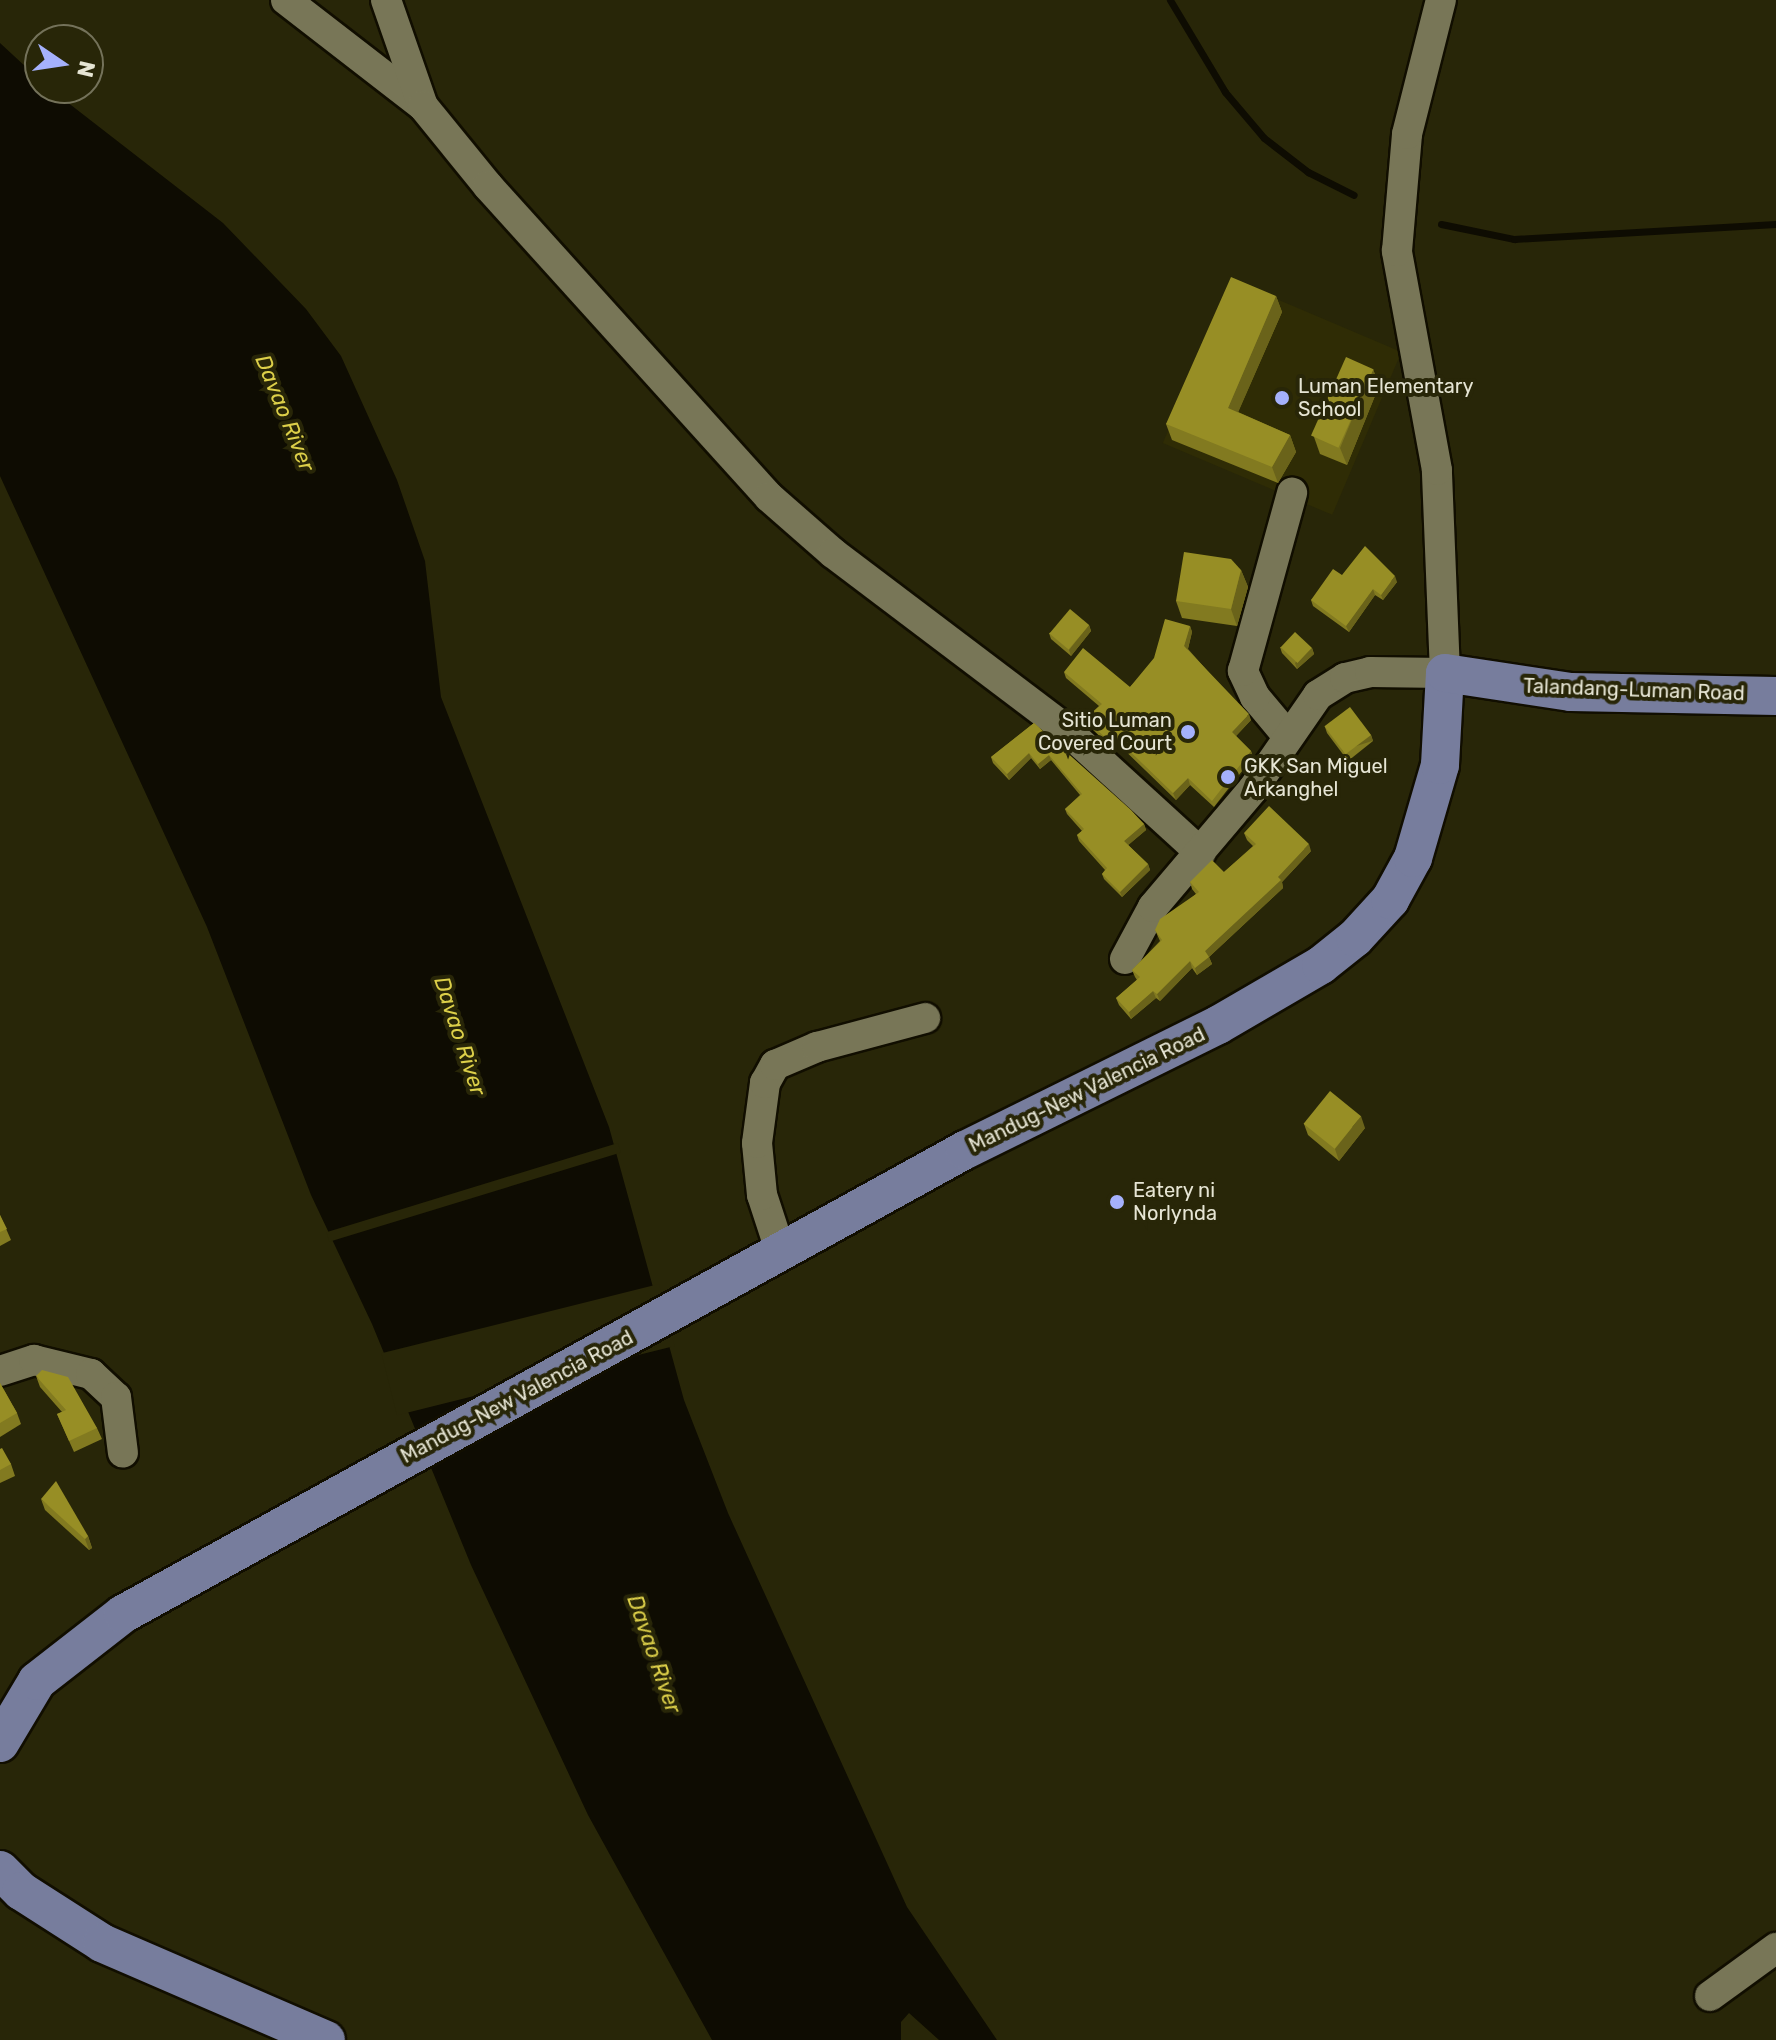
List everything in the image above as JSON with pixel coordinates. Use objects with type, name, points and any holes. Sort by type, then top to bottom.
[{"type":"main road","name":"Talandang-Luman Road","points":[[1445,673],[1571,692],[1776,696]]},
{"type":"main road","name":"Mandug-New Valencia Road","points":[[0,1743],[37,1681],[123,1614],[965,1150],[1218,1025],[1321,965],[1355,938],[1390,900],[1429,814],[1440,765],[1445,673]]},
{"type":"main road","points":[[0,1870],[21,1891],[102,1943],[326,2040]]},
{"type":"street","points":[[286,0],[423,106],[488,186],[769,497],[833,553],[1064,728],[1201,853]]},
{"type":"street","points":[[386,0],[423,106]]},
{"type":"street","name":"Mandug-New Valencia Road","points":[[1441,0],[1407,134],[1397,251],[1437,470],[1445,673]]},
{"type":"street","points":[[1286,734],[1255,697],[1243,671],[1292,493]]},
{"type":"street","points":[[1125,959],[1153,907],[1253,789],[1286,734],[1318,695],[1345,678],[1404,670],[1445,673]]},
{"type":"street","points":[[781,1253],[762,1195],[757,1143],[765,1083],[775,1065],[817,1047],[925,1018]]},
{"type":"street","points":[[0,1371],[34,1360],[91,1374],[116,1397],[123,1453]]},
{"type":"street","points":[[1710,1996],[1776,1948]]},
{"type":"shaded area","name":"Luman Elementary School","points":[[1232,280],[1401,352],[1332,515],[1163,443]]},
{"type":"water","name":"Davao River","points":[[0,43],[24,65],[24,104],[70,104],[223,223],[306,309],[341,356],[397,480],[425,561],[441,697],[609,1127],[684,1400],[728,1513],[907,1907],[997,2040],[939,2040],[909,2013],[901,2022],[901,2040],[712,2040],[588,1815],[471,1565],[372,1324],[311,1195],[207,927],[0,476]]},
{"type":"pier","points":[[618,1143],[621,1153],[329,1242],[326,1232]]},
{"type":"pier","points":[[659,1284],[674,1346],[397,1415],[381,1353]]},
{"type":"building","points":[[1231,277],[1276,296],[1228,408],[1290,435],[1272,467],[1166,424]]},
{"type":"building","points":[[1346,357],[1373,369],[1338,448],[1311,436]]},
{"type":"building","points":[[1365,546],[1395,576],[1381,595],[1373,589],[1346,626],[1311,600],[1333,569],[1342,575]]},
{"type":"building","points":[[1184,552],[1231,559],[1241,570],[1231,609],[1176,601]]},
{"type":"building","points":[[1070,609],[1089,625],[1069,650],[1049,634]]},
{"type":"building","points":[[1165,619],[1190,626],[1184,646],[1249,714],[1232,732],[1251,751],[1212,801],[1188,778],[1173,793],[1112,734],[1107,739],[1085,719],[1102,704],[1064,672],[1083,648],[1130,687],[1154,658]]},
{"type":"building","points":[[1295,632],[1312,648],[1297,663],[1281,647]]},
{"type":"building","points":[[1350,707],[1371,735],[1346,754],[1324,726]]},
{"type":"building","points":[[1034,723],[1144,824],[1124,841],[1148,864],[1120,892],[1102,874],[1107,868],[1077,835],[1084,829],[1065,809],[1082,794],[1049,755],[1038,764],[1029,753],[1007,774],[991,757]]},
{"type":"building","points":[[1269,806],[1309,844],[1278,877],[1281,880],[1205,951],[1209,957],[1195,968],[1190,961],[1157,994],[1153,991],[1129,1012],[1116,998],[1140,977],[1132,970],[1162,940],[1155,930],[1160,919],[1199,892],[1190,882],[1212,860],[1224,872],[1256,844],[1244,833]]},
{"type":"building","points":[[1330,1091],[1361,1116],[1335,1149],[1304,1124]]},
{"type":"building","points":[[0,1215],[7,1229],[0,1232]]},
{"type":"building","points":[[42,1370],[68,1377],[97,1428],[69,1441],[57,1414],[66,1410],[36,1376]]},
{"type":"building","points":[[0,1383],[17,1413],[0,1423]]},
{"type":"building","points":[[0,1449],[11,1464],[0,1470]]},
{"type":"building","points":[[56,1481],[88,1536],[85,1539],[41,1499]]},
{"type":"waterway","points":[[1170,0],[1225,92],[1264,138],[1308,172],[1354,195]]},
{"type":"waterway","points":[[1441,224],[1514,239],[1776,224]]},
{"type":"place","name":"Luman Elementary School","points":[[1282,398]]},
{"type":"place","name":"Sitio Luman Covered Court","points":[[1188,732]]},
{"type":"place","name":"GKK San Miguel Arkanghel","points":[[1228,777]]},
{"type":"place","name":"Eatery ni Norlynda","points":[[1117,1202]]}]
